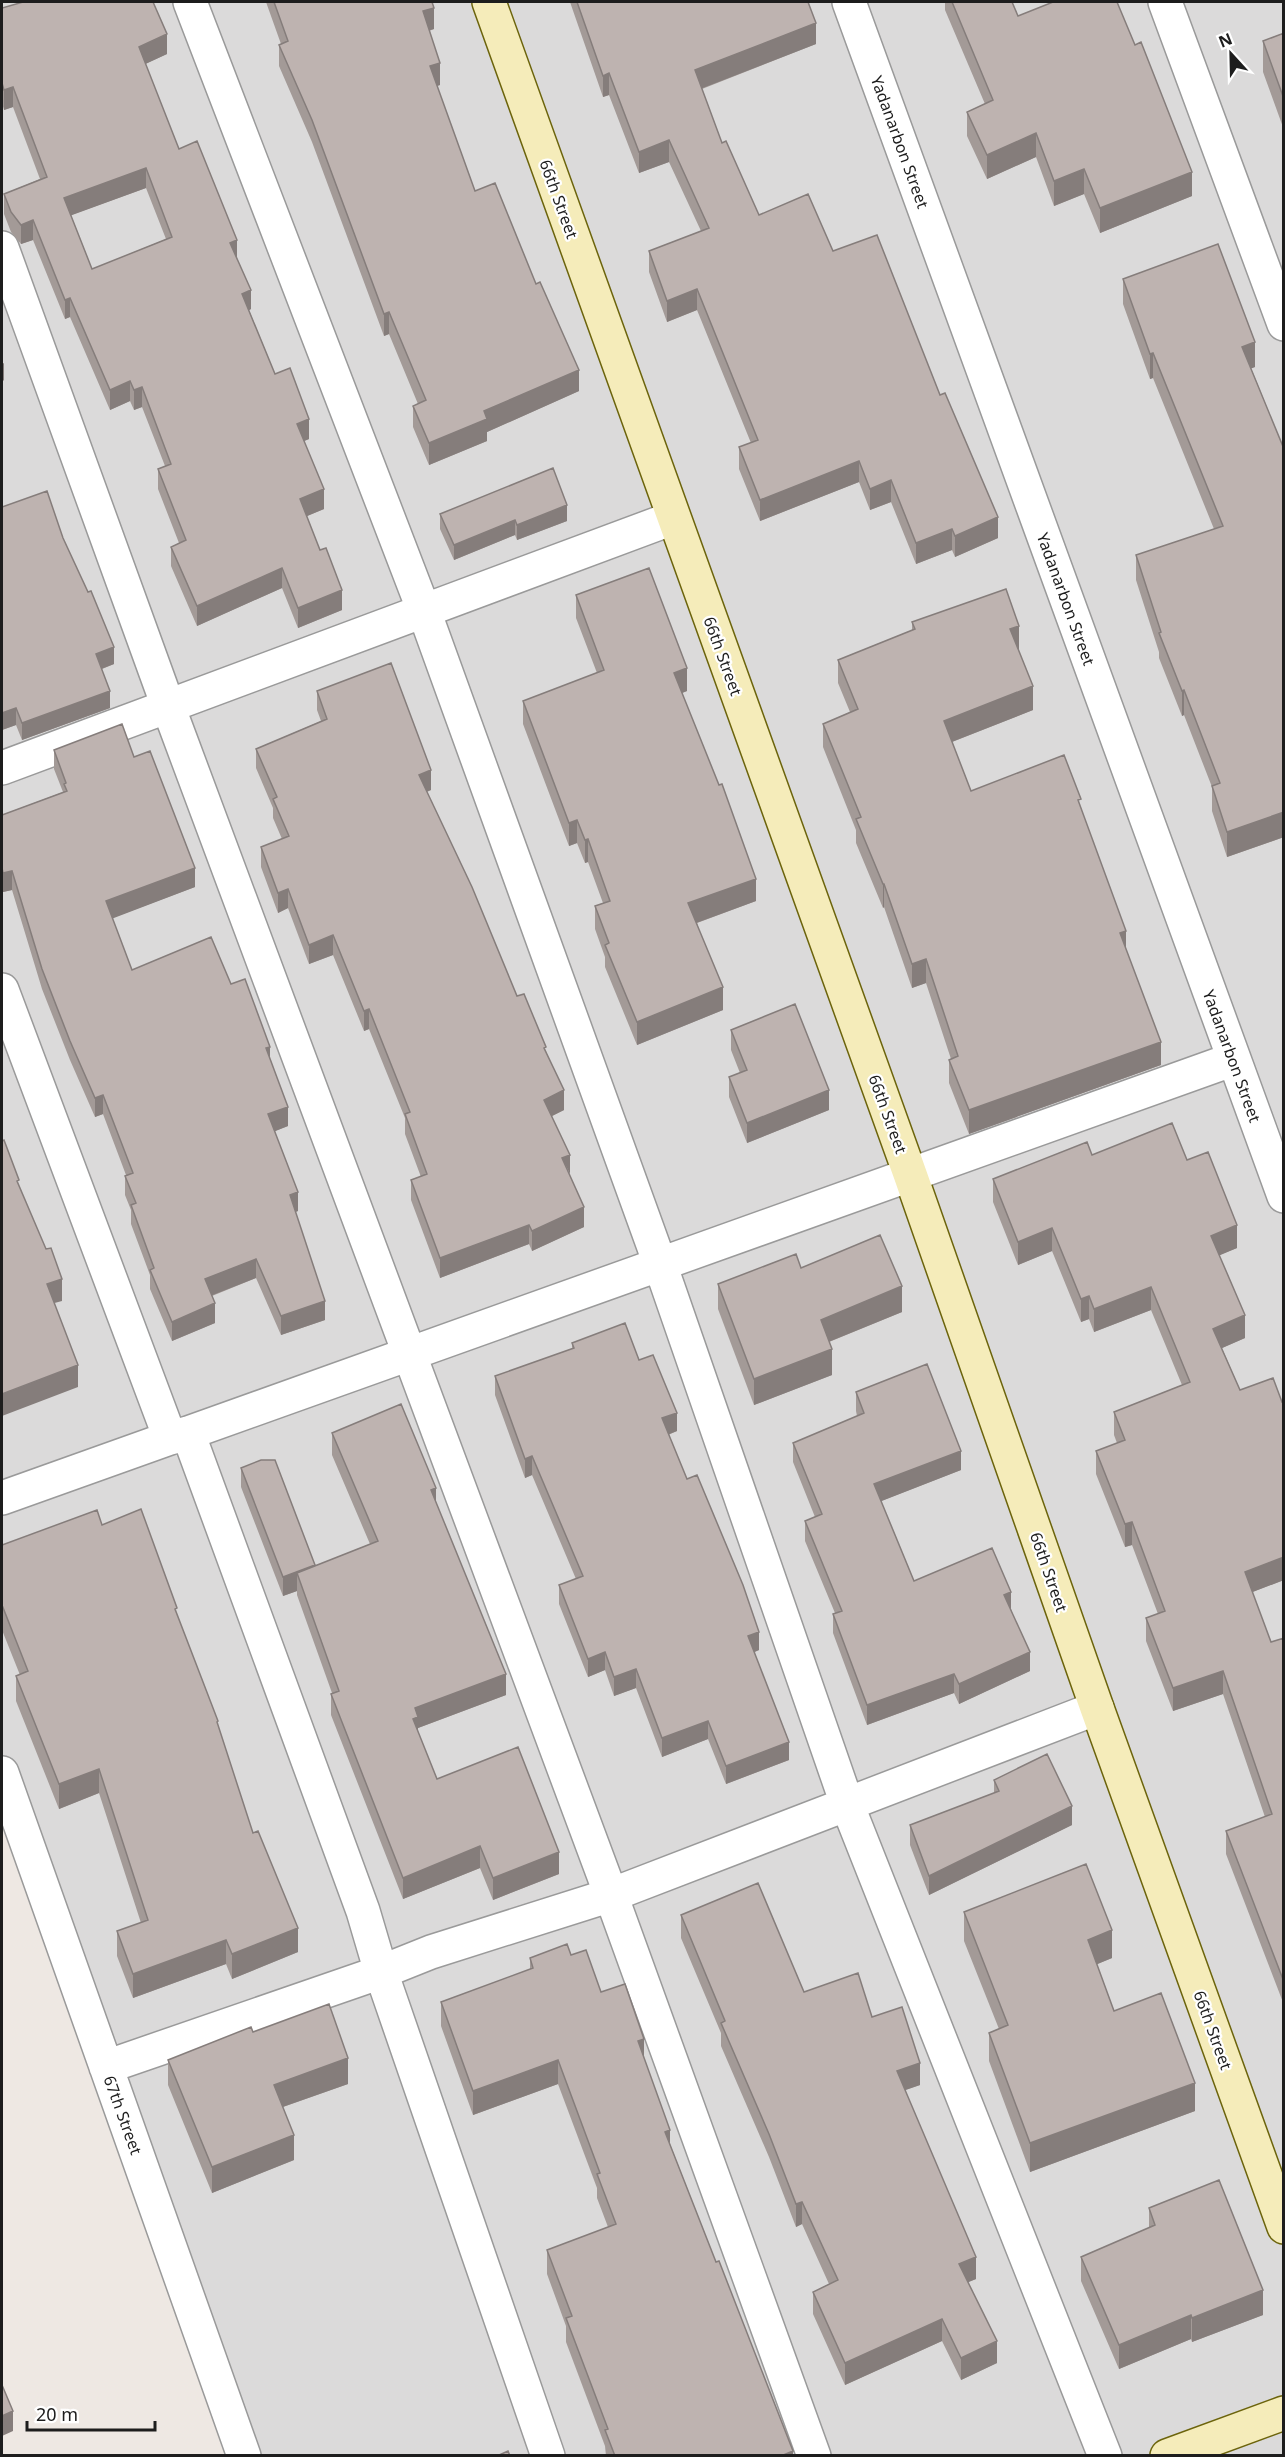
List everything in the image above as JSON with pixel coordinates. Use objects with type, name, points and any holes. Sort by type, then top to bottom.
[{"type":"street","points":[[190,2],[424,611],[660,1264],[847,1804],[1105,2456]]},
{"type":"street","name":"66th Street","points":[[489,2],[910,1174],[1097,1708],[1284,2227]]},
{"type":"street","name":"Yadanarbon Street","points":[[849,2],[1284,1196]]},
{"type":"street","points":[[1165,2],[1284,324]]},
{"type":"street","points":[[2,248],[168,706],[611,1895],[814,2456]]},
{"type":"street","points":[[2,768],[673,518]]},
{"type":"street","points":[[2,990],[179,1435],[363,1911],[381,1972],[548,2456]]},
{"type":"street","points":[[2,1498],[1234,1059]]},
{"type":"street","points":[[106,2067],[381,1972],[431,1952],[611,1895],[1097,1708]]},
{"type":"street","name":"67th Street","points":[[2,1773],[8,1812],[106,2067],[244,2456]]},
{"type":"street","points":[[1167,2456],[1284,2413]]},
{"type":"shaded area","points":[[2,2],[1283,2],[1283,2455],[256,2455],[2,1757]]},
{"type":"building","points":[[23,2],[153,2],[167,34],[139,47],[179,149],[197,141],[237,240],[230,243],[251,290],[242,294],[275,374],[290,368],[309,419],[297,424],[324,489],[300,499],[320,550],[326,548],[342,590],[298,608],[282,568],[197,606],[171,547],[186,540],[158,469],[171,464],[142,387],[134,390],[130,381],[110,390],[70,298],[65,300],[33,220],[21,225],[11,212],[4,194],[47,177],[13,87],[4,90],[2,83],[2,8]],"holes":[[[146,168],[172,237],[92,269],[64,198]]]},
{"type":"building","points":[[274,2],[432,2],[434,8],[423,11],[440,63],[430,66],[475,191],[495,183],[536,284],[540,282],[579,370],[484,411],[487,419],[429,443],[413,406],[426,400],[389,312],[384,314],[312,120],[279,45],[288,41]]},
{"type":"building","points":[[577,2],[808,2],[816,23],[695,70],[722,143],[726,141],[759,215],[808,194],[833,251],[877,235],[940,395],[945,393],[998,517],[955,536],[952,529],[916,543],[891,480],[870,489],[859,461],[760,500],[739,447],[758,440],[697,289],[667,301],[649,251],[709,228],[669,140],[639,152],[609,73],[603,76]]},
{"type":"building","points":[[952,2],[1012,2],[1018,16],[1053,2],[1117,2],[1135,45],[1141,42],[1192,172],[1100,208],[1084,169],[1054,181],[1036,133],[987,155],[967,112],[993,100]]},
{"type":"building","points":[[1284,33],[1284,99],[1263,41]]},
{"type":"building","points":[[1218,244],[1255,342],[1242,347],[1284,449],[1284,812],[1227,832],[1212,786],[1220,783],[1159,633],[1161,632],[1136,555],[1223,526],[1153,353],[1150,354],[1123,279]]},
{"type":"building","points":[[553,468],[567,505],[517,525],[515,520],[454,545],[440,514]]},
{"type":"building","points":[[47,491],[63,538],[88,592],[91,591],[114,647],[96,654],[110,691],[22,723],[16,708],[2,713],[2,507]]},
{"type":"building","points":[[649,568],[687,668],[674,673],[719,785],[722,784],[756,879],[688,903],[723,987],[637,1022],[605,945],[609,943],[595,906],[610,901],[588,839],[585,840],[577,820],[569,823],[523,701],[604,670],[576,595]]},
{"type":"building","points":[[1006,589],[1019,626],[1010,629],[1033,686],[944,721],[971,791],[1064,755],[1126,931],[1120,933],[1161,1042],[969,1110],[949,1060],[958,1056],[926,959],[912,964],[884,884],[856,819],[861,817],[823,724],[858,709],[838,660],[915,629],[912,622]]},
{"type":"building","points":[[391,663],[431,770],[419,775],[472,887],[517,996],[524,994],[546,1047],[544,1048],[564,1090],[544,1100],[570,1155],[562,1158],[584,1207],[532,1231],[529,1225],[440,1258],[411,1180],[427,1174],[405,1114],[410,1112],[369,1009],[364,1011],[333,935],[309,945],[288,889],[278,893],[261,847],[289,836],[273,799],[277,797],[256,749],[327,719],[317,691]]},
{"type":"building","points":[[122,724],[134,757],[150,751],[195,868],[106,901],[132,970],[211,937],[231,984],[245,979],[270,1047],[266,1048],[288,1107],[268,1114],[298,1192],[290,1195],[325,1301],[281,1316],[256,1259],[205,1279],[215,1303],[172,1322],[150,1270],[154,1268],[131,1205],[136,1203],[125,1176],[133,1173],[103,1095],[95,1098],[70,1041],[42,969],[12,871],[3,873],[2,815],[67,791],[54,750]]},
{"type":"building","points":[[795,1004],[829,1090],[747,1123],[729,1077],[747,1070],[731,1030]]},
{"type":"building","points":[[1172,1123],[1187,1160],[1208,1152],[1237,1225],[1211,1236],[1245,1315],[1213,1329],[1240,1390],[1273,1378],[1282,1402],[1284,1401],[1284,1557],[1245,1572],[1271,1642],[1284,1638],[1284,1982],[1226,1831],[1272,1814],[1223,1671],[1173,1688],[1146,1618],[1165,1611],[1132,1522],[1125,1524],[1096,1451],[1125,1440],[1114,1412],[1190,1382],[1151,1287],[1094,1309],[1089,1296],[1081,1299],[1052,1228],[1018,1242],[993,1179],[1087,1142],[1092,1155]]},
{"type":"building","points":[[4,1140],[19,1180],[17,1181],[46,1249],[51,1248],[62,1279],[47,1284],[78,1365],[2,1394],[2,1141]]},
{"type":"building","points":[[880,1235],[902,1286],[821,1320],[832,1349],[754,1379],[718,1284],[796,1254],[801,1268]]},
{"type":"building","points":[[625,1323],[639,1360],[653,1355],[677,1413],[662,1418],[687,1479],[697,1475],[743,1585],[759,1632],[748,1636],[789,1742],[726,1766],[708,1721],[662,1738],[636,1669],[614,1677],[605,1652],[588,1659],[559,1585],[583,1576],[532,1456],[525,1459],[495,1376],[574,1348],[572,1343]]},
{"type":"building","points":[[927,1364],[961,1451],[874,1484],[914,1581],[992,1548],[1011,1592],[1004,1595],[1030,1652],[959,1684],[954,1674],[867,1705],[833,1614],[842,1611],[805,1521],[822,1514],[793,1443],[864,1413],[856,1392]]},
{"type":"building","points":[[401,1404],[436,1488],[431,1490],[506,1674],[415,1708],[418,1717],[413,1719],[437,1779],[518,1747],[559,1852],[493,1878],[480,1846],[403,1878],[331,1694],[339,1691],[297,1573],[378,1541],[332,1433]]},
{"type":"building","points":[[261,1460],[275,1460],[315,1565],[283,1577],[241,1468]]},
{"type":"building","points":[[141,1509],[177,1608],[175,1609],[218,1721],[253,1833],[258,1831],[298,1928],[232,1954],[226,1940],[133,1974],[117,1931],[148,1920],[99,1769],[59,1784],[16,1676],[28,1671],[2,1605],[2,1545],[97,1510],[102,1525]]},
{"type":"building","points":[[1047,1754],[1072,1806],[929,1876],[910,1825],[999,1791],[994,1780]]},
{"type":"building","points":[[1086,1864],[1112,1930],[1088,1940],[1114,2011],[1161,1993],[1195,2083],[1030,2143],[989,2033],[1008,2025],[964,1912]]},
{"type":"building","points":[[758,1883],[804,1992],[858,1973],[872,2017],[902,2007],[920,2063],[897,2071],[976,2257],[959,2264],[997,2341],[961,2358],[942,2319],[845,2363],[813,2292],[838,2280],[802,2202],[796,2204],[769,2134],[721,2023],[725,2021],[681,1915]]},
{"type":"building","points":[[567,1944],[571,1955],[586,1950],[601,1992],[625,1984],[644,2039],[638,2041],[670,2130],[665,2132],[716,2262],[719,2261],[793,2451],[781,2456],[615,2456],[605,2430],[608,2429],[566,2318],[572,2316],[547,2250],[616,2224],[597,2174],[600,2173],[558,2060],[473,2091],[441,2002],[533,1968],[530,1958]]},
{"type":"building","points":[[329,2004],[348,2058],[274,2085],[294,2135],[212,2167],[168,2060],[251,2027],[253,2032]]},
{"type":"building","points":[[1219,2180],[1263,2290],[1192,2318],[1191,2315],[1119,2345],[1081,2257],[1155,2225],[1149,2208]]},
{"type":"building","points":[[2,2385],[13,2411],[2,2416]]},
{"type":"building","points":[[508,2451],[510,2456],[497,2456]]}]
